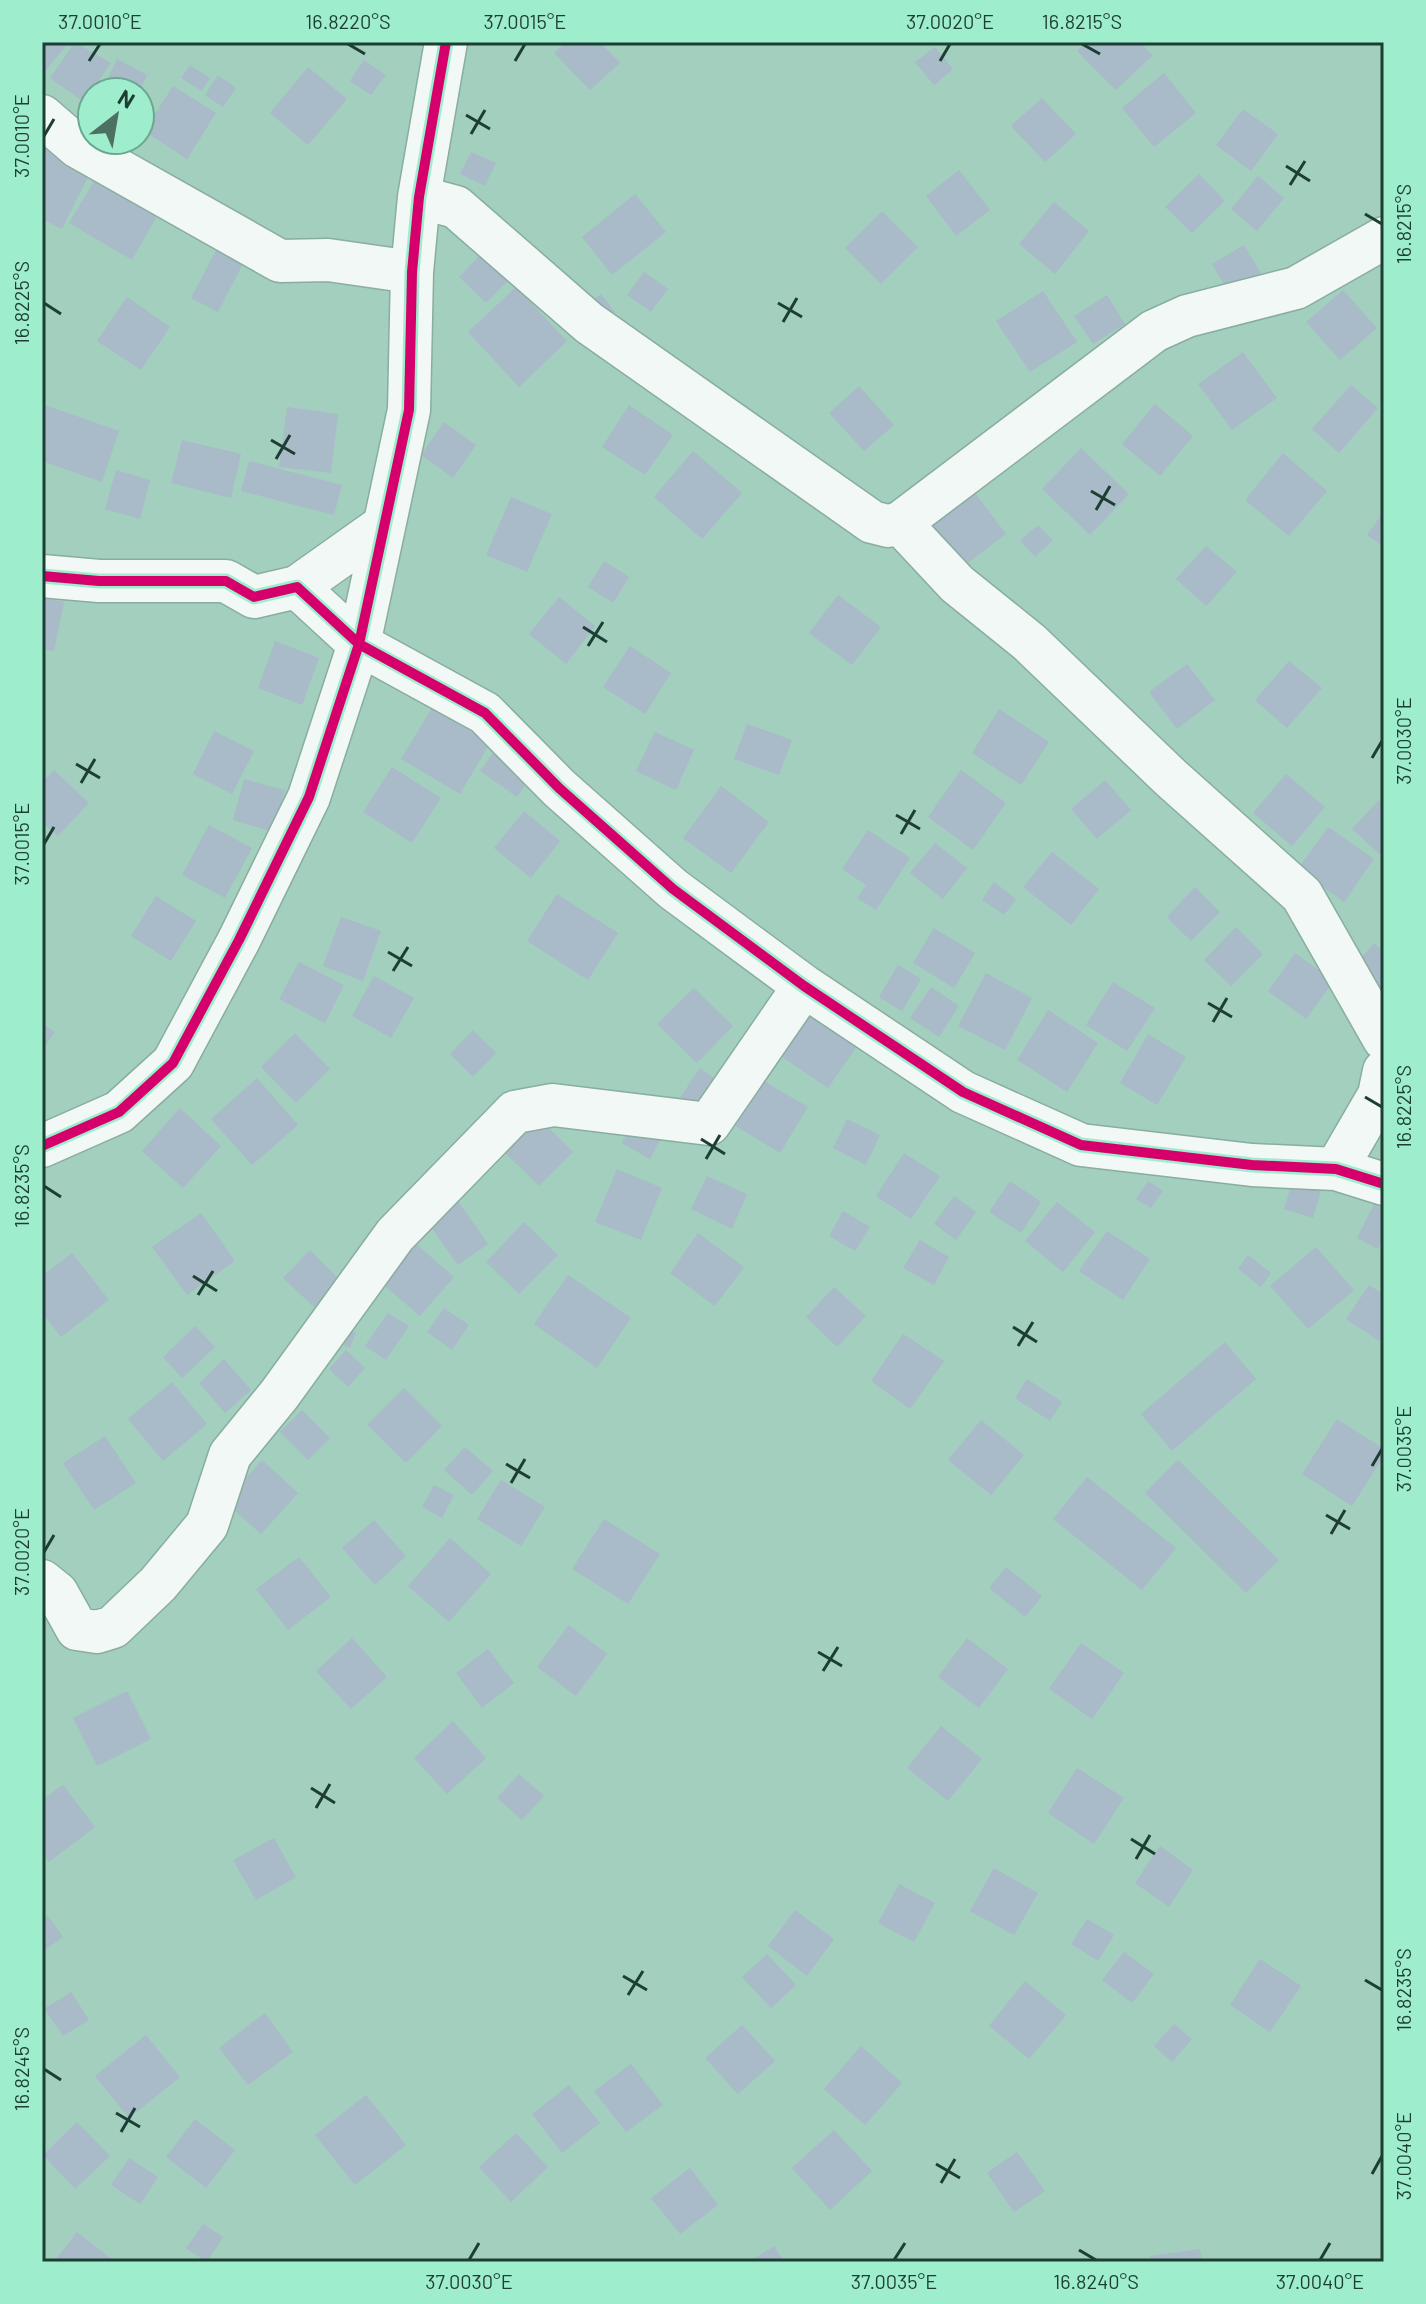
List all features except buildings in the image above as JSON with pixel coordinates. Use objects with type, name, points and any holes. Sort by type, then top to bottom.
[{"type":"street","points":[[42,1146],[119,1112],[173,1063],[239,940],[309,797],[359,644],[409,410],[412,272],[419,197],[446,42]]},
{"type":"street","points":[[42,116],[78,147],[280,261],[328,260],[412,272]]},
{"type":"street","points":[[419,197],[456,207],[589,323],[859,514],[880,524],[900,523],[1154,331],[1187,316],[1296,288],[1384,238]]},
{"type":"street","points":[[900,523],[957,584],[1029,642],[1171,778],[1302,895],[1384,1039]]},
{"type":"street","points":[[42,576],[99,581],[226,581],[254,597],[297,587],[383,526]]},
{"type":"street","points":[[297,587],[359,644],[485,713],[559,788],[673,889],[804,986],[963,1092],[1081,1145],[1252,1165],[1336,1169],[1384,1184]]},
{"type":"street","points":[[42,1581],[57,1593],[77,1629],[97,1632],[113,1627],[158,1584],[207,1525],[230,1455],[279,1395],[395,1235],[515,1112],[553,1105],[709,1124],[804,986]]},
{"type":"street","points":[[1336,1169],[1379,1095],[1384,1071]]},
{"type":"cycle path","points":[[42,1146],[119,1112],[173,1063],[239,940],[309,797],[359,644],[409,410],[412,272],[419,197],[446,42]]},
{"type":"cycle path","points":[[42,576],[99,581],[226,581],[254,597],[297,587],[359,644],[485,713],[559,788],[673,889],[804,986],[963,1092],[1081,1145],[1252,1165],[1336,1169],[1384,1184]]}]
